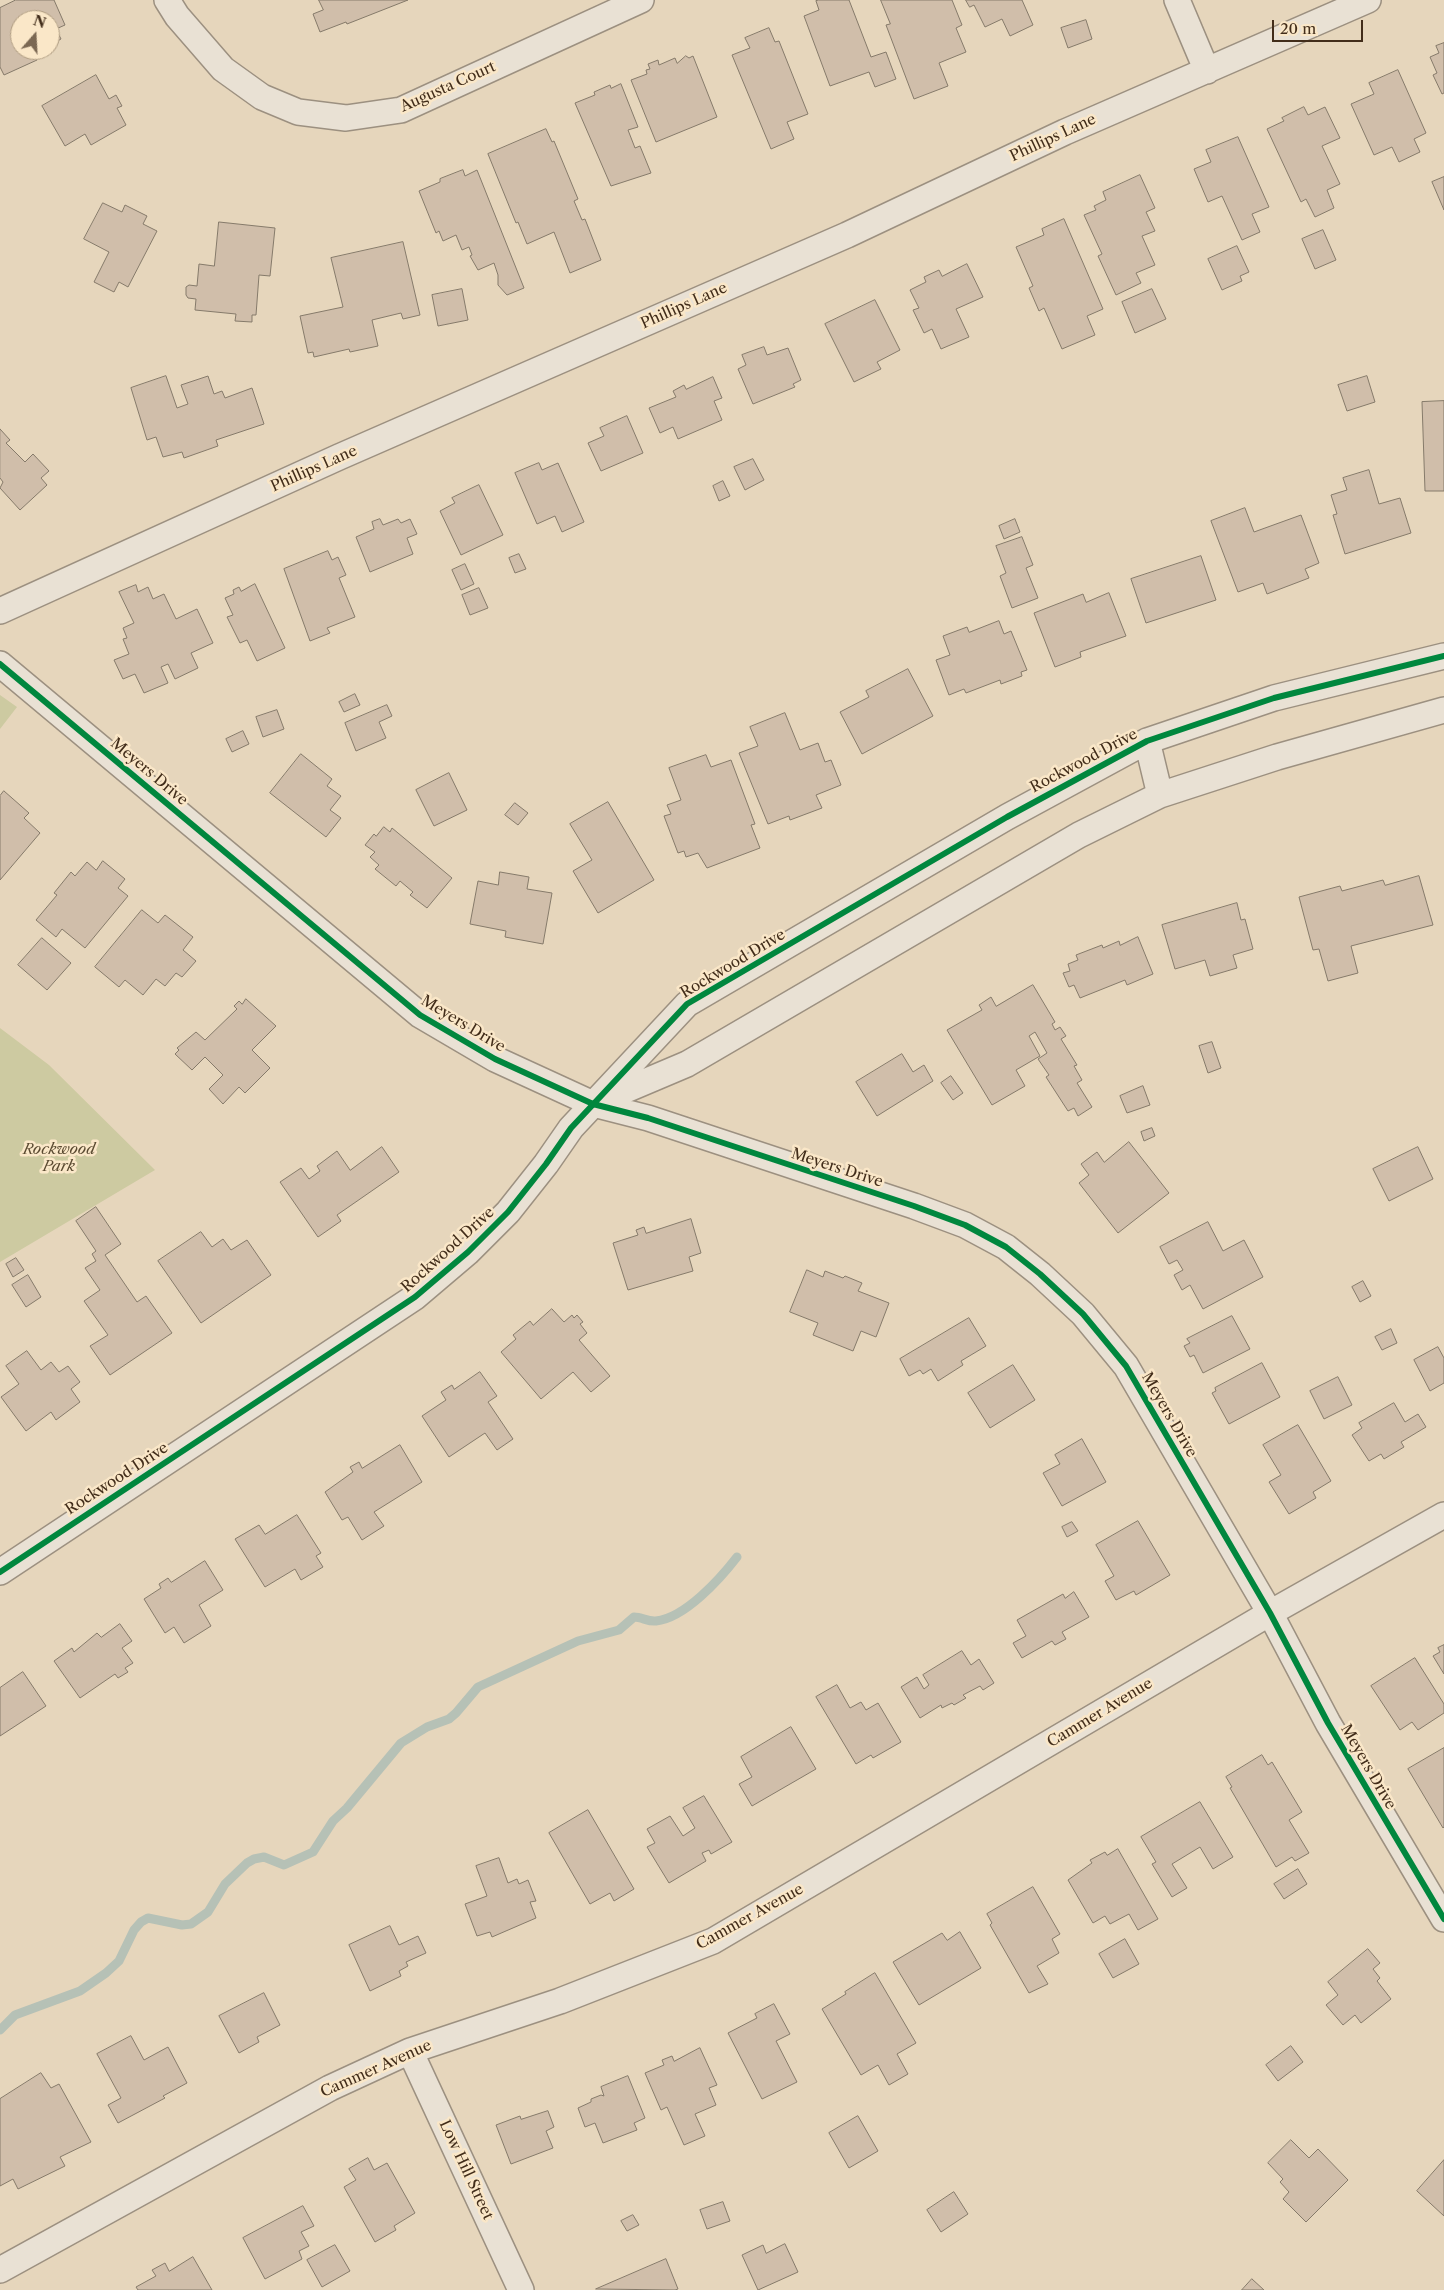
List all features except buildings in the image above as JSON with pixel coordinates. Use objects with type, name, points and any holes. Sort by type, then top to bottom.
[{"type":"street","name":"Augusta Court","points":[[166,0],[177,16],[223,69],[262,97],[298,112],[346,118],[401,110],[641,0]]},
{"type":"street","points":[[1178,0],[1207,71]]},
{"type":"street","name":"Phillips Lane","points":[[0,611],[348,453],[847,235],[1065,132],[1368,0]]},
{"type":"street","name":"Rockwood Drive","points":[[0,1572],[415,1298],[468,1252],[508,1212],[546,1164],[570,1128],[687,1004],[1007,816],[1147,741],[1274,698],[1444,656]]},
{"type":"street","name":"Meyers Drive","points":[[0,664],[420,1015],[495,1059],[592,1104],[648,1118],[914,1206],[965,1226],[1006,1247],[1040,1274],[1083,1314],[1126,1366],[1270,1612],[1328,1723],[1444,1918]]},
{"type":"street","name":"Rockwood Drive","points":[[592,1104],[687,1064],[1079,835],[1160,795],[1278,757],[1444,710]]},
{"type":"street","name":"Rockwood Drive","points":[[1147,741],[1160,795]]},
{"type":"street","name":"Cammer Avenue","points":[[0,2270],[330,2088],[410,2051],[560,2001],[713,1941],[1270,1612],[1444,1515]]},
{"type":"street","name":"Low Hill Street","points":[[410,2051],[521,2290]]},
{"type":"green space","points":[[0,695],[17,707],[0,729]]},
{"type":"green space","name":"Rockwood Park","points":[[0,1028],[49,1065],[155,1170],[0,1262]]},
{"type":"waterway","points":[[0,2030],[15,2015],[80,1991],[106,1973],[119,1961],[134,1930],[141,1922],[148,1918],[182,1925],[191,1924],[208,1912],[225,1884],[247,1863],[264,1857],[284,1865],[313,1852],[333,1821],[347,1808],[401,1743],[427,1727],[449,1719],[478,1687],[578,1641],[619,1630],[634,1617],[656,1621],[678,1613],[712,1586],[737,1557]]},
{"type":"cycle path","points":[[0,1572],[415,1297],[468,1252],[508,1212],[546,1164],[571,1128],[687,1004],[1007,817],[1147,741],[1274,698],[1444,656]]},
{"type":"cycle path","points":[[0,664],[420,1015],[495,1059],[593,1104],[648,1118],[914,1206],[965,1225],[1006,1247],[1040,1274],[1083,1314],[1126,1366],[1270,1613],[1328,1723],[1444,1919]]}]
